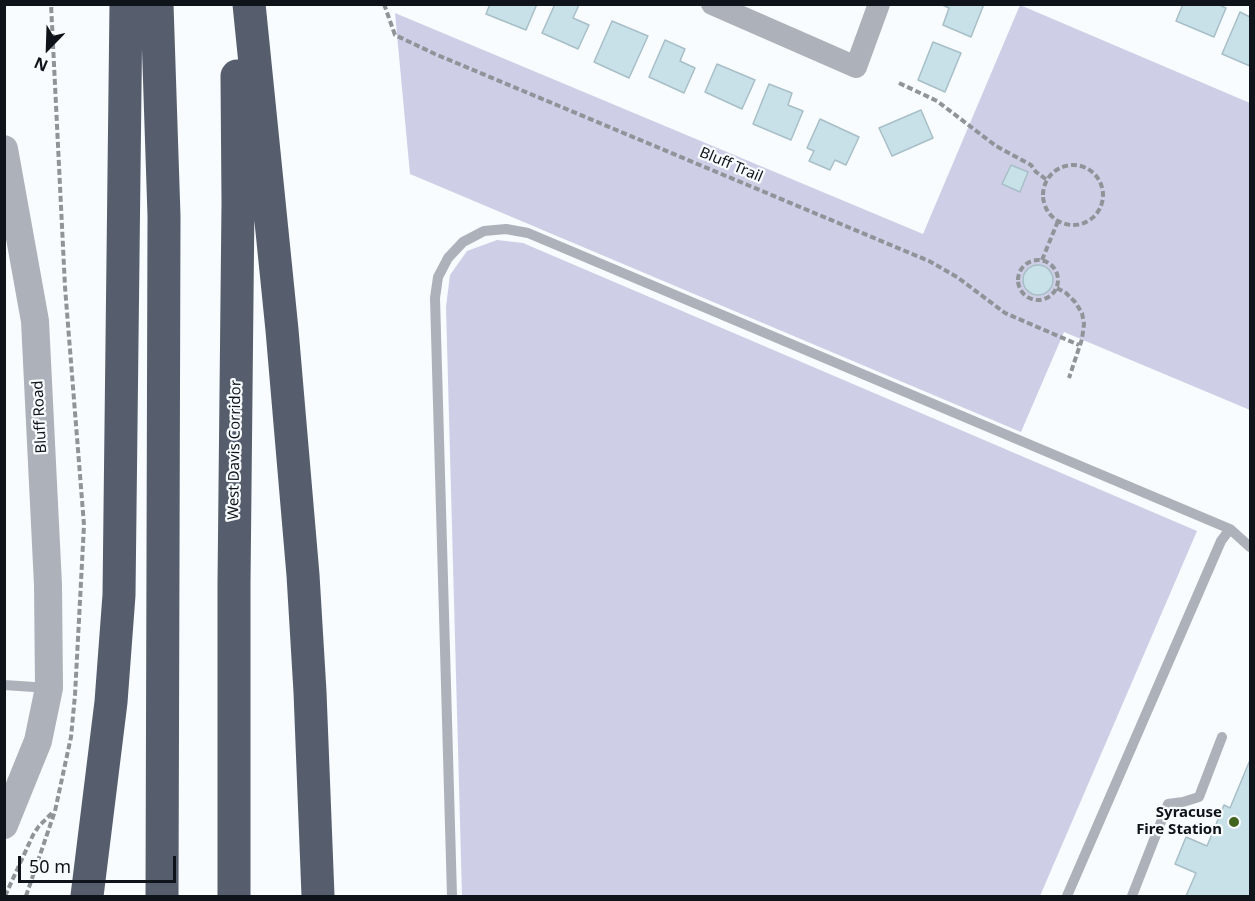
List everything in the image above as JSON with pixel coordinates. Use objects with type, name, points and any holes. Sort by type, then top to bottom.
[{"type":"highway","points":[[87,897],[111,702],[120,584],[126,4]]},
{"type":"highway","points":[[157,4],[164,216],[162,897]]},
{"type":"highway","name":"West Davis Corridor","points":[[231,4],[237,79],[238,203],[234,584],[234,897]]},
{"type":"highway","points":[[249,4],[282,330],[303,574],[318,897]]},
{"type":"highway","points":[[80,897],[93,845]]},
{"type":"street","points":[[712,4],[856,67],[879,4]]},
{"type":"street","name":"Bluff Road","points":[[4,149],[35,321],[48,585],[49,688],[38,741],[4,825]]},
{"type":"lane","points":[[452,897],[435,298],[438,277],[448,258],[464,242],[484,231],[506,229],[528,232],[1230,530],[1251,547]]},
{"type":"lane","points":[[1067,897],[1221,541],[1230,530]]},
{"type":"lane","points":[[4,685],[49,688]]},
{"type":"lane","points":[[1132,897],[1168,804],[1199,797],[1222,737]]},
{"type":"path","name":"Bluff Trail","points":[[384,4],[395,35],[929,261],[957,277],[1005,313],[1079,345]]},
{"type":"path","points":[[899,83],[937,101],[996,146],[1031,165],[1047,180]]},
{"type":"path","points":[[1068,165],[1078,165],[1093,172],[1102,186],[1101,206],[1092,218],[1085,222],[1073,225],[1058,221],[1049,212],[1045,203],[1044,190],[1047,180],[1058,169],[1068,165]]},
{"type":"path","points":[[1042,260],[1058,221]]},
{"type":"path","points":[[1042,260],[1054,266],[1059,278],[1057,288],[1051,296],[1038,300],[1026,296],[1018,284],[1020,271],[1029,261],[1042,260]]},
{"type":"path","points":[[1057,288],[1071,297],[1082,313],[1084,324],[1070,378]]},
{"type":"path","points":[[5,897],[33,835],[55,811]]},
{"type":"shaded area","points":[[1020,5],[1250,103],[1250,410],[1064,332],[1021,432],[410,174],[395,13],[923,234]]},
{"type":"shaded area","points":[[497,240],[523,243],[1197,531],[1040,896],[462,896],[446,307],[450,275],[467,251]]},
{"type":"building","points":[[490,4],[537,4],[526,30],[486,14]]},
{"type":"building","points":[[555,4],[579,5],[573,18],[589,25],[578,49],[542,33]]},
{"type":"building","points":[[940,4],[984,4],[971,37],[943,25],[949,8]]},
{"type":"building","points":[[1183,4],[1217,4],[1226,8],[1214,37],[1176,21]]},
{"type":"building","points":[[1240,12],[1250,17],[1250,66],[1222,54]]},
{"type":"building","points":[[612,21],[648,36],[629,78],[594,62]]},
{"type":"building","points":[[665,40],[685,49],[680,61],[695,68],[684,93],[649,77]]},
{"type":"building","points":[[933,42],[961,53],[945,92],[918,80]]},
{"type":"building","points":[[717,64],[755,80],[742,109],[705,92]]},
{"type":"building","points":[[769,84],[792,93],[788,105],[803,111],[791,140],[753,124]]},
{"type":"building","points":[[921,110],[933,138],[892,156],[879,128]]},
{"type":"building","points":[[820,119],[859,137],[846,165],[835,160],[830,170],[809,161],[814,151],[807,148]]},
{"type":"building","points":[[1011,165],[1028,172],[1020,192],[1002,184]]},
{"type":"building","points":[[1038,265],[1044,266],[1052,274],[1052,286],[1044,294],[1038,295],[1032,294],[1024,286],[1023,280],[1024,274],[1032,266]]},
{"type":"building","name":"Syracuse Fire Station","points":[[1250,760],[1250,896],[1186,896],[1196,873],[1175,864],[1186,837],[1207,846],[1224,805],[1230,808]]},
{"type":"place","name":"Syracuse Fire Station","points":[[1234,822]]}]
